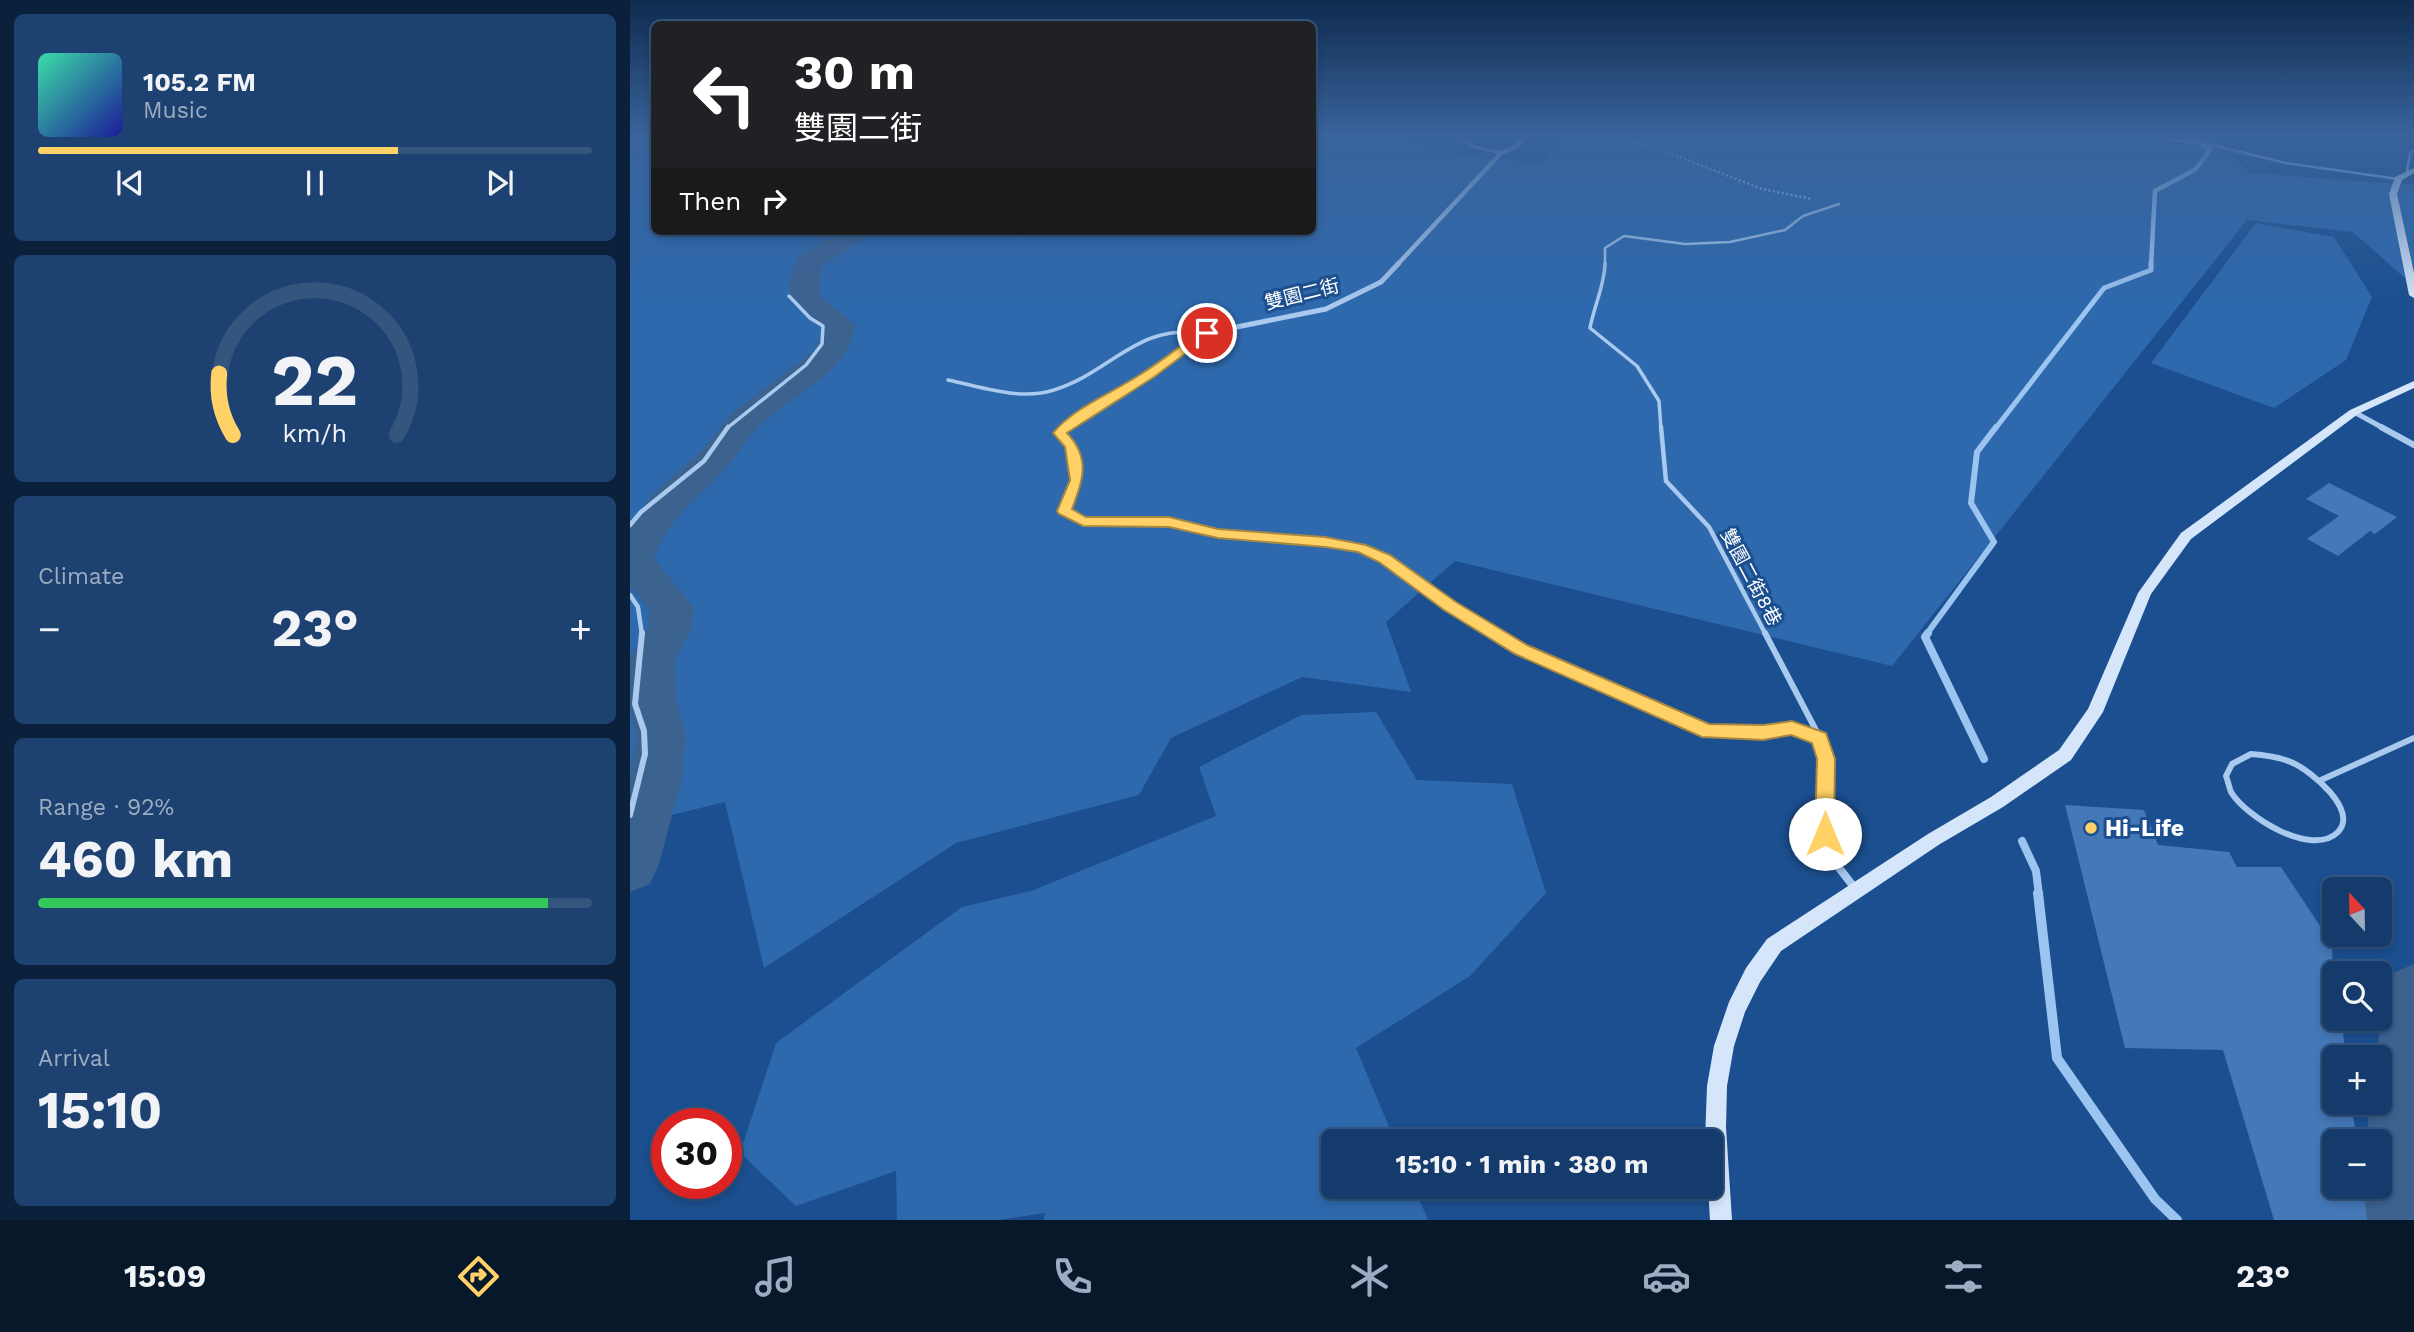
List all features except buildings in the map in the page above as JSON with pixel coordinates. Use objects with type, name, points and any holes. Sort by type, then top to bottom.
[{"type":"street","name":"雙園二街","points":[[1467,190],[1381,282],[1325,309],[1207,333],[1150,374],[1073,421],[1059,433],[1072,446],[1077,480],[1064,511],[1083,522],[1169,522],[1218,533],[1325,542],[1361,548],[1384,558],[1450,606],[1521,649],[1708,732],[1763,733],[1792,728],[1819,738]]},
{"type":"street","points":[[2394,190],[2414,295]]},
{"type":"street","points":[[1721,1220],[1715,1127],[1717,1086],[1724,1046],[1736,1009],[1753,975],[1774,945],[2065,755],[2095,712],[2145,593],[2186,536],[2354,412],[2414,384]]},
{"type":"street","points":[[2354,412],[2414,445]]},
{"type":"street","points":[[1819,738],[1826,759],[1825,834],[1836,864],[1857,891]]},
{"type":"lane","name":"雙園二街8巷","points":[[1819,738],[1709,527],[1666,481],[1659,401],[1637,366],[1591,328],[1595,299],[1605,276],[1605,248],[1623,236],[1685,244],[1730,242],[1785,230],[1803,216],[1839,204]]},
{"type":"lane","points":[[630,525],[641,512],[704,461],[717,439],[732,422],[806,365],[822,344],[823,326],[810,318],[789,296]]},
{"type":"lane","points":[[948,380],[1023,394],[1054,390],[1100,369],[1144,339],[1180,330],[1207,333]]},
{"type":"lane","points":[[630,595],[639,605],[644,629],[636,664],[635,706],[645,736],[639,786],[630,815]]},
{"type":"lane","points":[[2321,780],[2414,738]]},
{"type":"lane","points":[[2252,754],[2287,760],[2321,780],[2342,807],[2344,820],[2339,831],[2328,838],[2312,840],[2293,837],[2256,819],[2235,798],[2227,778],[2230,766],[2238,758],[2252,754]]},
{"type":"path","points":[[1767,190],[1839,204]]},
{"type":"shaded area","points":[[630,190],[651,190],[651,235],[1316,235],[1316,190],[2414,190],[2414,286],[2353,232],[2247,220],[1892,666],[1455,561],[1386,622],[1411,692],[1302,677],[1171,738],[1139,795],[956,843],[764,968],[725,802],[630,825]]},
{"type":"shaded area","points":[[2256,223],[2334,237],[2372,297],[2346,360],[2274,408],[2151,363]]},
{"type":"shaded area","points":[[1376,712],[1417,780],[1512,784],[1546,893],[1470,976],[1356,1048],[1390,1129],[1321,1129],[1321,1199],[1419,1199],[1428,1220],[1044,1220],[1045,1213],[998,1220],[897,1220],[896,1171],[796,1206],[742,1155],[742,1147],[776,1043],[962,907],[1031,891],[1216,816],[1199,767],[1301,715]]},
{"type":"waterway","points":[[2151,265],[2157,190]]},
{"type":"waterway","points":[[630,867],[656,779],[661,737],[652,699],[652,659],[670,628],[672,608],[632,560],[648,525],[668,502],[716,457],[745,420],[817,367],[834,347],[840,326],[805,298],[804,281],[808,263],[851,235]]},
{"type":"waterway","points":[[1995,429],[2104,288],[2151,270],[2151,265]]},
{"type":"waterway","points":[[1926,635],[1994,542],[1971,503],[1977,452],[1996,427]]},
{"type":"waterway","points":[[1928,633],[1925,637],[1984,759]]},
{"type":"waterway","points":[[2022,841],[2036,871],[2039,895]]},
{"type":"waterway","points":[[2038,893],[2057,1058],[2155,1199],[2177,1220]]},
{"type":"waterway","points":[[2399,1220],[2393,1205],[2414,994]]},
{"type":"place","name":"Hi-Life","points":[[2091,828]]},
{"type":"route","points":[[1207,333],[1150,374],[1073,421],[1059,433],[1072,446],[1077,480],[1064,511],[1083,522],[1169,522],[1218,533],[1325,542],[1361,548],[1384,558],[1450,606],[1521,649],[1664,710],[1708,732],[1763,733],[1792,728],[1819,738],[1826,759],[1825,834]]}]
